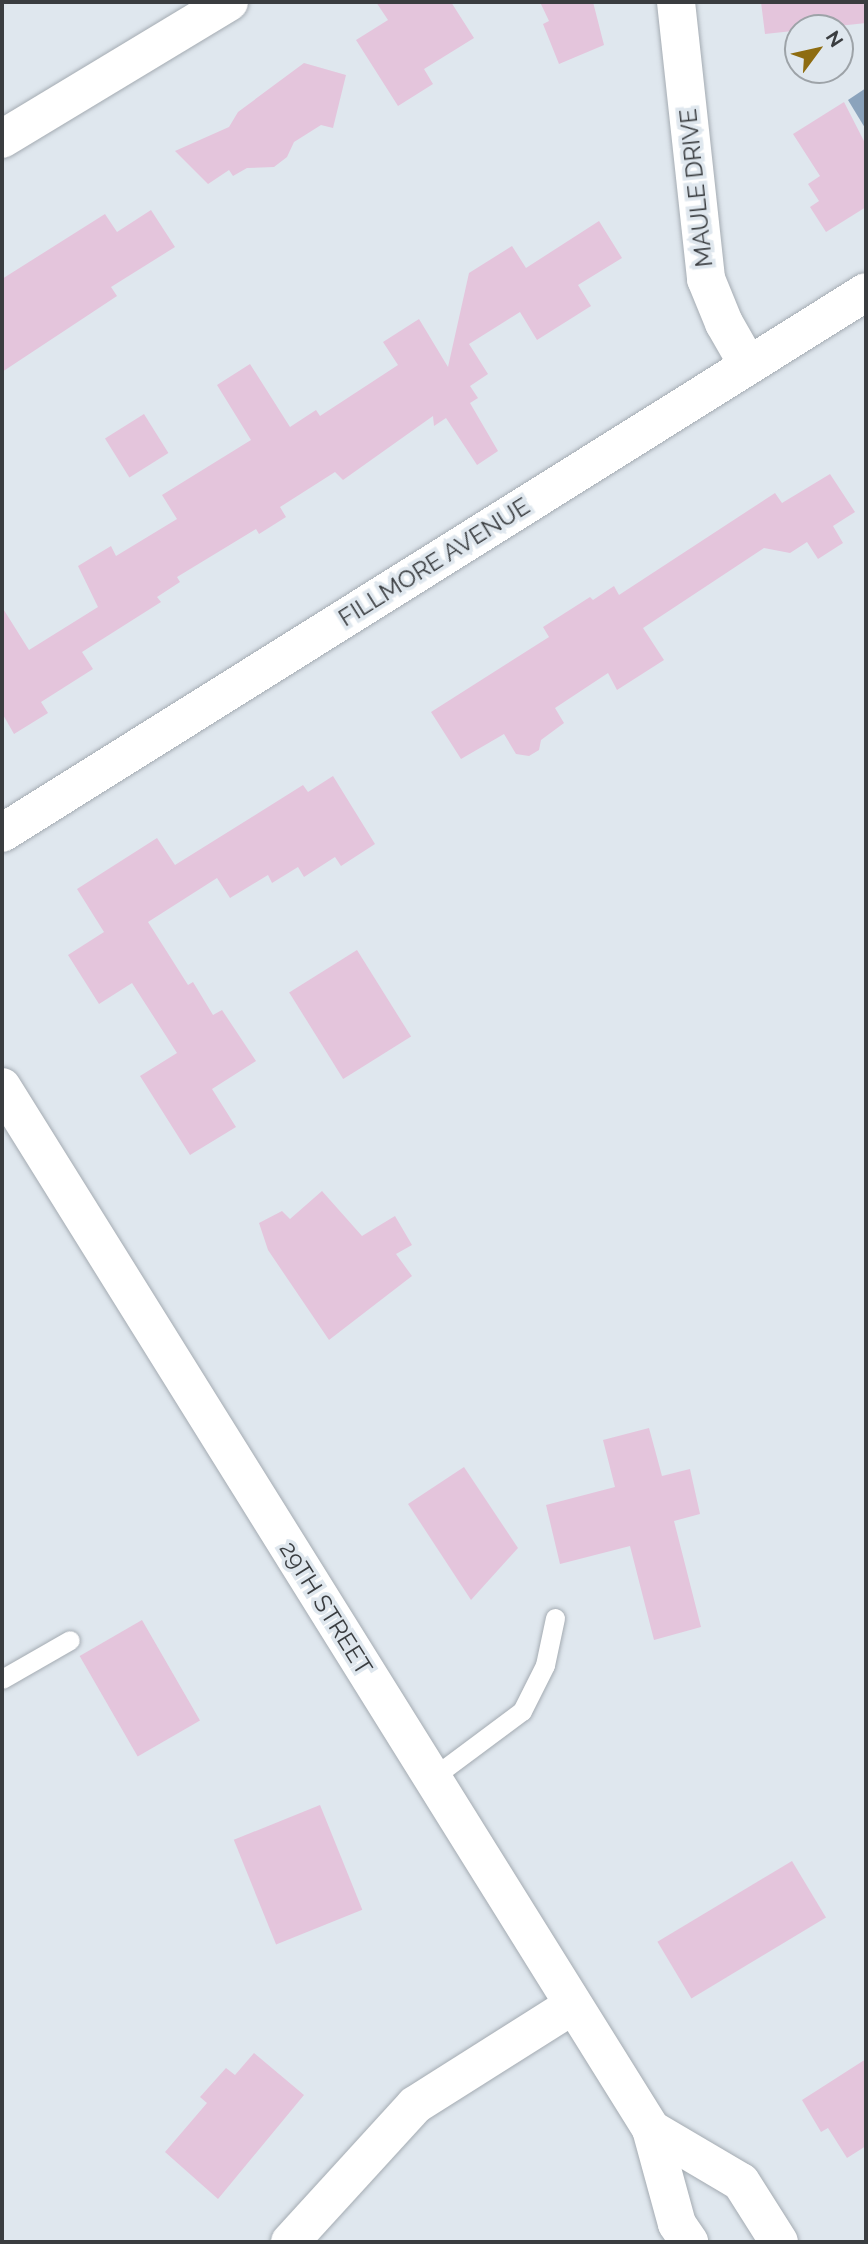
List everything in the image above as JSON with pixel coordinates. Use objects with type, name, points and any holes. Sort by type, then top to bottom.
[{"type":"street","points":[[2,139],[229,2]]},
{"type":"street","name":"MAULE DRIVE","points":[[676,2],[706,279],[748,365]]},
{"type":"street","name":"FILLMORE AVENUE","points":[[2,833],[866,292]]},
{"type":"street","name":"29TH STREET","points":[[2,1087],[651,2129],[677,2224],[689,2242]]},
{"type":"street","points":[[290,2242],[415,2105],[573,2005]]},
{"type":"street","name":"29TH STREET","points":[[651,2129],[741,2182],[779,2242]]},
{"type":"lane","points":[[432,1778],[522,1711],[545,1665],[555,1618]]},
{"type":"lane","points":[[2,1679],[70,1640]]},
{"type":"water","points":[[866,88],[866,127],[865,128],[848,100]]},
{"type":"building","points":[[376,2],[451,2],[474,38],[424,69],[433,84],[398,106],[356,40],[388,20]]},
{"type":"building","points":[[540,2],[593,2],[604,45],[559,64],[543,24],[549,21]]},
{"type":"building","points":[[761,2],[866,2],[866,23],[854,24],[854,14],[784,14],[784,32],[765,34]]},
{"type":"building","points":[[304,63],[346,75],[333,128],[321,125],[294,142],[287,157],[274,167],[247,168],[233,176],[229,170],[208,184],[175,151],[229,127],[238,112]]},
{"type":"building","points":[[844,102],[866,145],[866,207],[826,232],[810,207],[819,201],[808,184],[820,176],[793,134]]},
{"type":"building","points":[[151,210],[175,247],[111,287],[117,296],[2,372],[2,279],[105,214],[117,232]]},
{"type":"building","points":[[599,221],[622,258],[578,285],[591,306],[537,340],[520,312],[469,344],[488,374],[470,386],[478,398],[470,403],[498,451],[477,465],[446,418],[434,426],[433,416],[343,480],[335,472],[280,507],[286,517],[259,534],[256,529],[177,577],[180,582],[157,597],[161,602],[82,652],[93,669],[41,702],[48,713],[14,734],[2,713],[2,607],[29,650],[98,607],[78,566],[111,546],[116,556],[177,519],[162,495],[251,440],[217,385],[250,364],[290,427],[316,410],[320,416],[398,365],[383,342],[419,319],[448,367],[469,273],[512,246],[526,268]]},
{"type":"building","points":[[144,414],[168,453],[129,477],[105,438]]},
{"type":"building","points":[[830,474],[855,512],[833,526],[843,543],[818,559],[807,542],[790,553],[764,548],[643,628],[664,660],[617,690],[608,673],[555,708],[564,723],[541,740],[539,750],[529,756],[516,754],[504,734],[461,759],[431,712],[549,637],[543,627],[590,597],[593,600],[614,586],[619,595],[775,493],[782,503]]},
{"type":"building","points":[[333,776],[375,844],[341,866],[335,857],[304,877],[298,867],[272,883],[268,875],[230,898],[217,878],[148,922],[188,985],[193,982],[213,1015],[222,1010],[256,1061],[212,1089],[236,1127],[190,1155],[140,1076],[177,1053],[132,983],[99,1004],[68,955],[104,932],[77,889],[157,838],[175,865],[303,785],[308,792]]},
{"type":"building","points":[[357,950],[411,1037],[343,1079],[289,992]]},
{"type":"building","points":[[322,1191],[362,1236],[395,1216],[412,1245],[396,1254],[412,1276],[329,1340],[268,1250],[259,1223],[282,1211],[290,1219]]},
{"type":"building","points":[[649,1428],[662,1476],[690,1469],[700,1514],[674,1521],[701,1627],[654,1640],[630,1546],[560,1564],[546,1505],[615,1487],[603,1440]]},
{"type":"building","points":[[464,1467],[518,1548],[471,1600],[408,1504]]},
{"type":"building","points":[[142,1620],[200,1720],[138,1756],[80,1656]]},
{"type":"building","points":[[320,1805],[362,1910],[276,1945],[234,1840]]},
{"type":"building","points":[[792,1861],[826,1918],[691,1998],[657,1942]]},
{"type":"building","points":[[254,2053],[304,2095],[218,2199],[165,2152],[207,2103],[200,2097],[226,2068],[235,2075]]},
{"type":"building","points":[[866,2059],[866,2146],[847,2158],[828,2128],[821,2132],[802,2100]]}]
